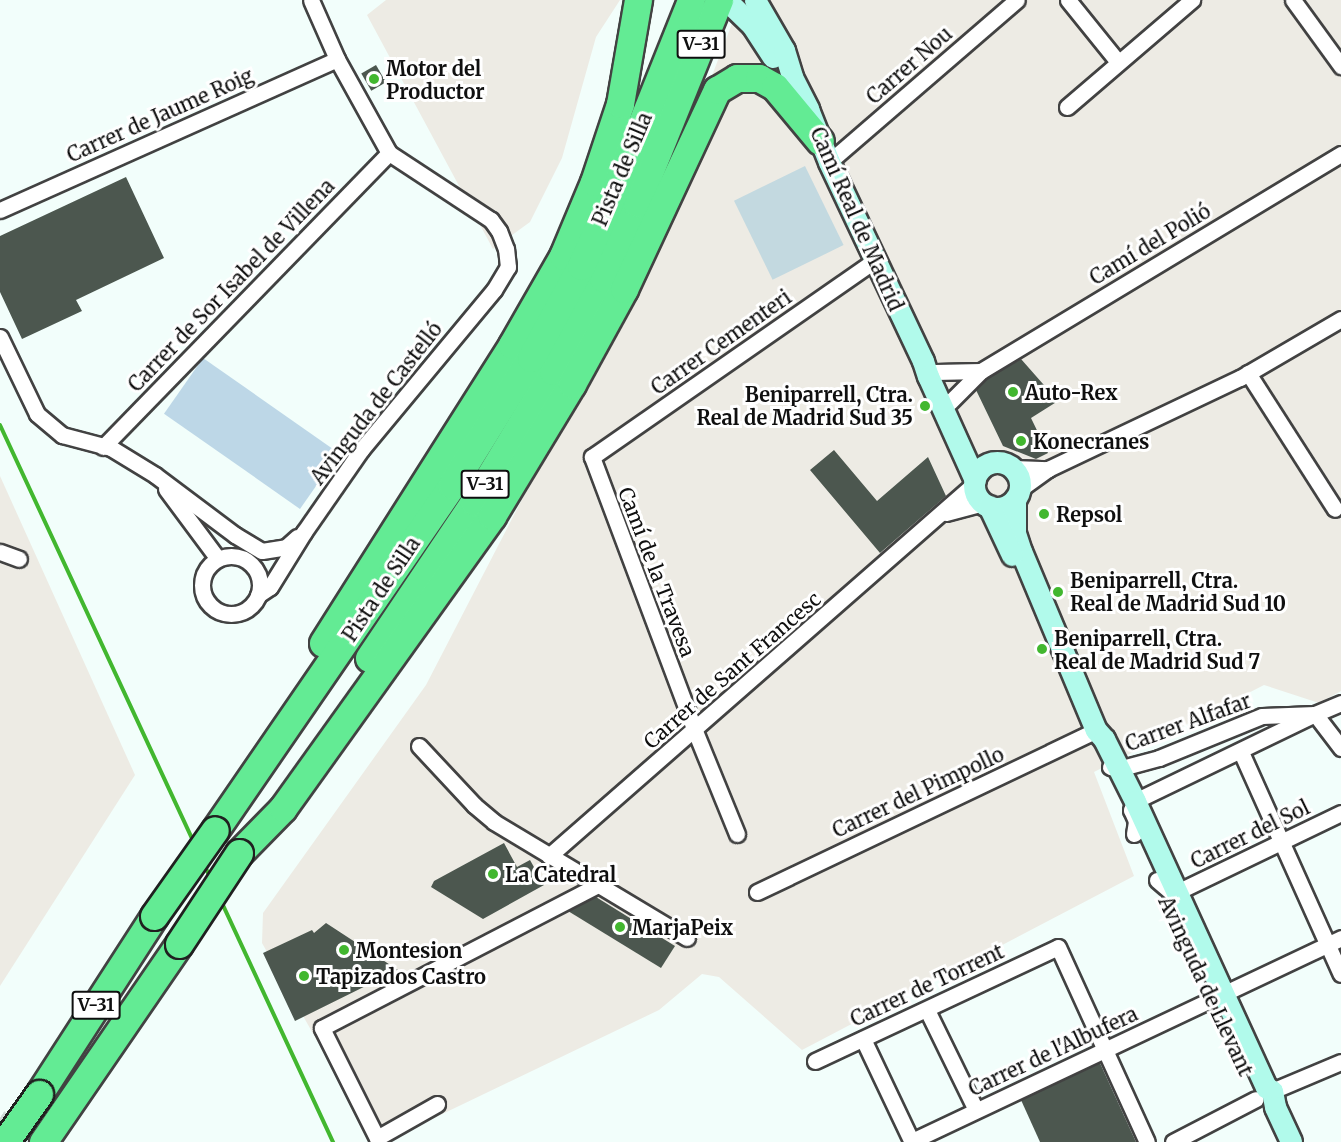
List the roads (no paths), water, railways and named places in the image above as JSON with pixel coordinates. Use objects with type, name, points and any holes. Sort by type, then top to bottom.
[{"type":"highway","points":[[214,830],[238,771],[294,692],[374,560],[512,345],[563,256],[594,182],[620,104],[638,0]]},
{"type":"highway","name":"Pista de Silla","points":[[43,1142],[179,944],[474,502],[553,372],[603,278],[672,83],[691,0]]},
{"type":"highway","name":"Pista de Silla","points":[[5,1142],[39,1094],[154,916],[452,485],[531,358],[581,266],[672,83],[719,0]]},
{"type":"highway","points":[[239,854],[283,808],[492,516],[572,384],[624,289],[717,90],[737,78],[759,78],[775,87],[824,151]]},
{"type":"street","points":[[311,0],[337,59],[389,153]]},
{"type":"street","name":"Camí Real de Madrid","points":[[726,0],[752,25],[772,56],[792,77]]},
{"type":"street","name":"Carrer Nou","points":[[824,151],[1017,0]]},
{"type":"street","points":[[1068,0],[1118,63]]},
{"type":"street","points":[[1067,106],[1192,0]]},
{"type":"street","points":[[1293,0],[1341,66]]},
{"type":"street","name":"Camí Real de Madrid","points":[[758,3],[784,50],[792,77],[874,261],[929,366],[976,449],[1006,465]]},
{"type":"street","name":"Carrer de Jaume Roig","points":[[0,210],[337,59]]},
{"type":"street","name":"Avinguda de Castelló","points":[[258,595],[270,587],[304,532],[361,450],[494,290],[508,267],[506,249],[499,231],[490,220],[389,153]]},
{"type":"street","name":"Carrer de Sor Isabel de Villena","points":[[103,447],[389,153]]},
{"type":"street","name":"Camí del Polió","points":[[950,402],[981,371],[1341,154]]},
{"type":"street","name":"Carrer Cementeri","points":[[592,458],[874,261]]},
{"type":"street","points":[[1048,469],[987,464],[980,493],[1003,507],[1048,469],[1248,373],[1341,319]]},
{"type":"street","points":[[0,337],[37,414],[63,435],[103,447],[155,475],[235,535],[262,551],[286,547],[304,532]]},
{"type":"street","points":[[929,366],[981,371]]},
{"type":"street","name":"Camí Real de Madrid","points":[[929,366],[928,376],[980,493],[1012,554],[1044,640],[1060,671],[1084,702]]},
{"type":"street","points":[[1248,373],[1335,509]]},
{"type":"street","name":"Camí de la Travesa","points":[[592,458],[695,731],[737,834]]},
{"type":"street","points":[[1006,465],[1019,478],[1017,495]]},
{"type":"street","points":[[155,475],[218,559]]},
{"type":"street","name":"Carrer de Sant Francesc","points":[[549,856],[943,514],[980,493]]},
{"type":"street","name":"Camí Real de Madrid","points":[[1017,495],[1015,533],[1021,551],[1096,736],[1113,771]]},
{"type":"street","points":[[235,535],[237,556]]},
{"type":"street","points":[[0,552],[19,559]]},
{"type":"street","points":[[237,556],[245,559],[256,571],[260,579],[258,595],[254,603],[237,613],[227,614],[211,605],[203,589],[203,580],[210,565],[218,559],[237,556]]},
{"type":"street","name":"Carrer Alfafar","points":[[1113,771],[1159,758],[1262,716],[1315,714],[1341,703]]},
{"type":"street","points":[[1135,801],[1241,752],[1315,714],[1341,747]]},
{"type":"street","name":"Carrer del Pimpollo","points":[[757,892],[1096,736]]},
{"type":"street","points":[[419,746],[484,814],[549,856],[687,938]]},
{"type":"street","points":[[1241,752],[1281,842],[1334,941],[1341,974]]},
{"type":"street","name":"Avinguda de Llevant","points":[[1113,771],[1135,801],[1177,892],[1217,996]]},
{"type":"street","name":"Avinguda de Llevant","points":[[1113,771],[1134,834],[1217,996],[1264,1095],[1292,1142]]},
{"type":"street","name":"Avinguda de Llevant","points":[[1134,834],[1136,821],[1131,810],[1135,801]]},
{"type":"street","name":"Carrer del Sol","points":[[1177,892],[1341,813]]},
{"type":"street","name":"Avinguda de Llevant","points":[[1157,880],[1172,893],[1177,892]]},
{"type":"street","points":[[437,1104],[378,1138],[322,1028],[598,885]]},
{"type":"street","name":"Carrer de l'Albufera","points":[[912,1142],[1334,941]]},
{"type":"street","name":"Carrer de Torrent","points":[[815,1061],[1058,947],[1104,1049]]},
{"type":"street","points":[[927,1010],[976,1110]]},
{"type":"street","points":[[863,1039],[912,1142]]},
{"type":"street","points":[[1104,1049],[1147,1142]]},
{"type":"street","points":[[1173,1142],[1264,1095],[1341,1062]]},
{"type":"street","name":"Avinguda de Llevant","points":[[1264,1095],[1280,1142]]},
{"type":"tunnel","points":[[0,1117],[36,1142]]},
{"type":"railway","points":[[0,425],[333,1142]]},
{"type":"place","name":"Motor del Productor","points":[[374,79]]},
{"type":"place","name":"Auto-Rex","points":[[1013,392]]},
{"type":"place","name":"Beniparrell, Ctra. Real de Madrid Sud 35","points":[[925,406]]},
{"type":"place","name":"Konecranes","points":[[1021,441]]},
{"type":"place","name":"Repsol","points":[[1044,514]]},
{"type":"place","name":"Beniparrell, Ctra. Real de Madrid Sud 10","points":[[1058,592]]},
{"type":"place","name":"Beniparrell, Ctra. Real de Madrid Sud 7","points":[[1042,649]]},
{"type":"place","name":"La Catedral","points":[[493,874]]},
{"type":"place","name":"MarjaPeix","points":[[620,927]]},
{"type":"place","name":"Montesion","points":[[344,950]]},
{"type":"place","name":"Tapizados Castro","points":[[304,976]]}]
